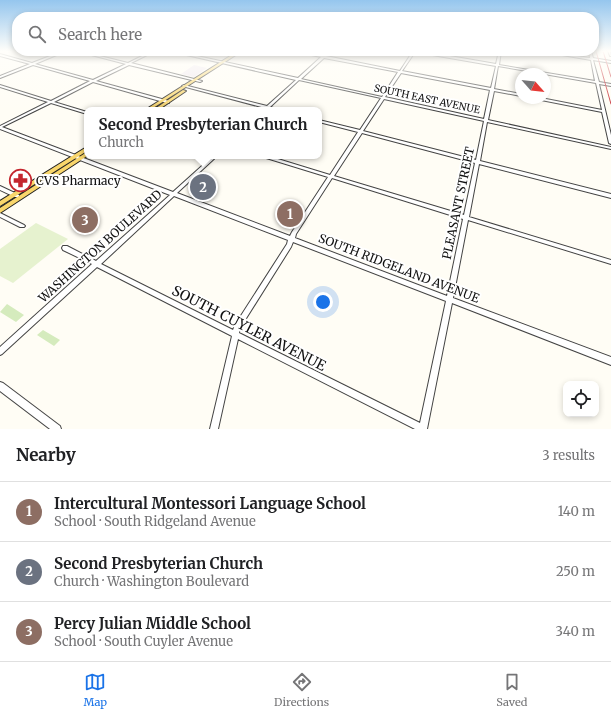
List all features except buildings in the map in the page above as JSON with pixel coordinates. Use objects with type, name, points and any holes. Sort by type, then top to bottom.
[{"type":"main road","points":[[152,107],[208,71]]},
{"type":"main road","points":[[160,107],[216,71]]},
{"type":"main road","points":[[0,211],[21,198],[84,152]]},
{"type":"main road","points":[[0,204],[78,157],[84,155]]},
{"type":"street","points":[[0,77],[15,71]]},
{"type":"street","points":[[57,71],[168,102]]},
{"type":"street","points":[[0,128],[114,71]]},
{"type":"street","points":[[157,71],[200,81]]},
{"type":"street","name":"SOUTH EAST AVENUE","points":[[261,71],[611,148]]},
{"type":"street","points":[[269,107],[308,71]]},
{"type":"street","points":[[395,71],[515,94]]},
{"type":"street","name":"PLEASANT STREET","points":[[423,429],[496,71]]},
{"type":"street","points":[[533,71],[598,82],[611,86]]},
{"type":"street","points":[[595,71],[611,142]]},
{"type":"street","points":[[214,429],[239,322],[331,176],[400,72]]},
{"type":"street","points":[[0,86],[84,112]]},
{"type":"street","points":[[184,86],[260,107]]},
{"type":"street","points":[[551,101],[603,111]]},
{"type":"street","points":[[322,122],[611,196]]},
{"type":"street","name":"SOUTH RIDGELAND AVENUE","points":[[0,128],[611,361]]},
{"type":"street","name":"WASHINGTON BOULEVARD","points":[[0,352],[212,159]]},
{"type":"street","points":[[274,159],[611,262]]},
{"type":"street","points":[[0,188],[21,198]]},
{"type":"street","points":[[0,215],[22,226]]},
{"type":"street","name":"SOUTH CUYLER AVENUE","points":[[65,248],[423,429]]},
{"type":"street","points":[[0,386],[57,429]]},
{"type":"shaded area","points":[[185,71],[203,71],[194,77],[181,74]]},
{"type":"green space","points":[[36,223],[68,239],[13,283],[0,276],[0,249]]},
{"type":"green space","points":[[7,304],[24,315],[16,322],[0,312]]},
{"type":"green space","points":[[43,330],[60,340],[54,346],[37,335]]},
{"type":"railway","points":[[602,71],[611,104]]},
{"type":"railway","points":[[609,71],[611,77]]},
{"type":"place","name":"CVS Pharmacy","points":[[21,180]]},
{"type":"place","name":"Second Presbyterian Church","points":[[203,187]]},
{"type":"place","name":"Intercultural Montessori Language School","points":[[290,214]]},
{"type":"place","name":"Percy Julian Middle School","points":[[85,220]]}]
